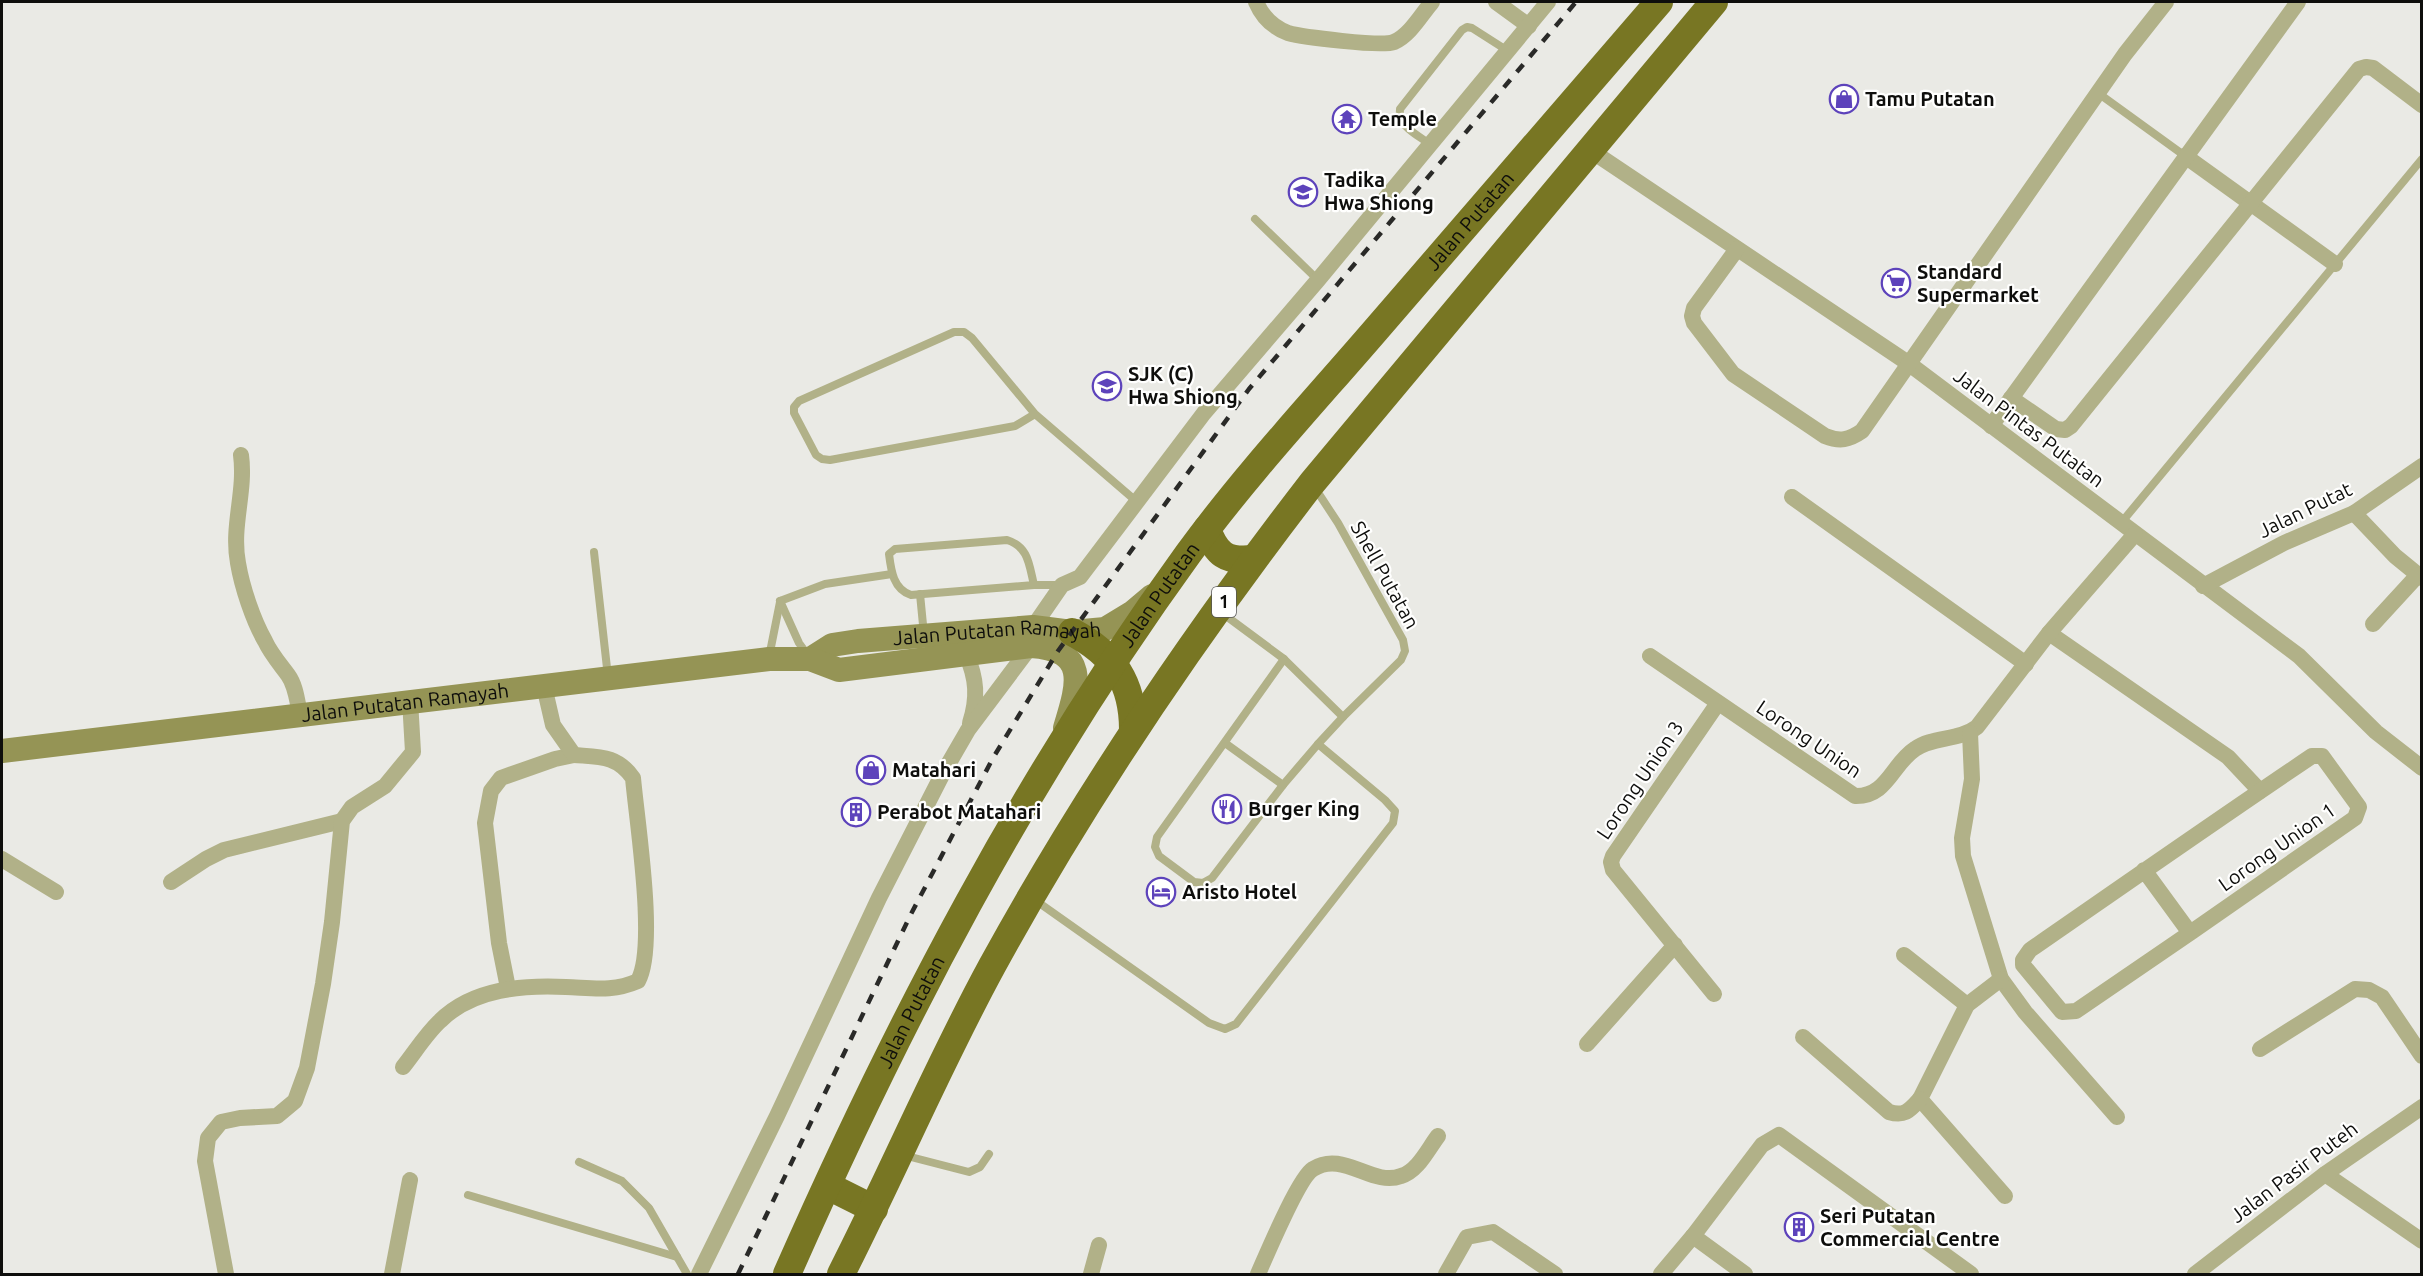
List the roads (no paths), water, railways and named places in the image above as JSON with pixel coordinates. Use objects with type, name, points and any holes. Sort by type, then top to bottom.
[{"type":"highway","name":"Jalan Putatan","points":[[787,1275],[890,1054],[948,939],[1061,742],[1170,580],[1207,529],[1281,439],[1659,2]]},
{"type":"highway","name":"1","points":[[841,1275],[934,1079],[982,986],[1082,810],[1133,730],[1253,559],[1312,483],[1714,2]]},
{"type":"highway","points":[[1207,529],[1211,542],[1222,554],[1234,561],[1253,559]]},
{"type":"highway","points":[[1072,632],[1099,649],[1114,663],[1125,684],[1133,708],[1133,730]]},
{"type":"highway","points":[[828,1186],[874,1209]]},
{"type":"main road","name":"Jalan Putatan Ramayah","points":[[810,659],[832,645],[924,636],[1032,636],[1105,629],[1133,612],[1170,580]]},
{"type":"main road","name":"Jalan Putatan Ramayah","points":[[2,751],[769,658],[810,659],[839,670],[966,654],[1032,636]]},
{"type":"main road","name":"Jalan Putatan Ramayah","points":[[1032,636],[1043,647],[1064,653],[1073,664],[1076,680],[1074,696],[1061,742]]},
{"type":"street","points":[[1256,2],[1261,14],[1272,24],[1288,33],[1376,44],[1392,43],[1406,34],[1432,2]]},
{"type":"street","points":[[1496,2],[1529,26]]},
{"type":"street","points":[[699,1275],[777,1116],[879,898],[942,775],[968,730],[1032,636],[1062,585],[1080,577],[1204,413],[1431,145],[1548,2]]},
{"type":"street","points":[[1737,249],[1694,308],[1692,316],[1694,323],[1733,374],[1834,440],[1854,437],[1862,431],[2098,93],[2166,2]]},
{"type":"street","points":[[1991,426],[2298,2]]},
{"type":"street","points":[[2011,398],[2056,429],[2064,430],[2071,426],[2359,69],[2373,68],[2421,105]]},
{"type":"street","name":"Jalan Pintas Putatan","points":[[1590,150],[1908,363],[2299,656],[2376,732],[2421,768]]},
{"type":"street","points":[[2185,156],[2335,264]]},
{"type":"street","points":[[241,455],[244,475],[235,528],[238,564],[256,624],[278,664],[288,675],[300,714]]},
{"type":"street","name":"Jalan Putat","points":[[2203,586],[2284,543],[2354,513],[2421,466]]},
{"type":"street","points":[[1792,497],[2026,664]]},
{"type":"street","points":[[2354,513],[2396,556],[2420,576],[2373,624]]},
{"type":"street","points":[[2117,1117],[2025,1012],[2001,979],[1963,856],[1962,838],[1972,779],[1970,733],[2049,633],[2135,534]]},
{"type":"street","points":[[2049,633],[2228,757],[2259,791]]},
{"type":"street","points":[[966,654],[974,671],[976,688],[976,703],[968,730]]},
{"type":"street","name":"Lorong Union","points":[[1650,656],[1855,796],[1867,796],[1880,789],[1916,747],[1970,733]]},
{"type":"street","points":[[544,686],[554,725],[574,755]]},
{"type":"street","points":[[226,1275],[205,1161],[208,1138],[221,1122],[240,1118],[277,1116],[295,1101],[307,1068],[323,984],[342,821],[352,807],[385,786],[413,752],[410,700]]},
{"type":"street","name":"Lorong Union 3","points":[[1714,994],[1613,870],[1611,862],[1718,703]]},
{"type":"street","name":"Lorong Union 1","points":[[2317,754],[2322,756],[2358,807],[2355,818],[2190,933],[2076,1011],[2062,1012],[2023,965],[2023,960],[2030,950],[2144,870],[2317,754]]},
{"type":"street","points":[[403,1067],[441,1019],[469,1002],[508,988],[530,986],[620,989],[638,981],[644,971],[647,947],[633,778],[625,767],[605,757],[574,755],[555,759],[501,778],[491,791],[485,823],[496,922],[508,988]]},
{"type":"street","points":[[171,882],[224,850],[342,821]]},
{"type":"street","points":[[2,859],[56,892]]},
{"type":"street","points":[[2144,870],[2190,933]]},
{"type":"street","points":[[1587,1044],[1675,945]]},
{"type":"street","points":[[1904,955],[1967,1005]]},
{"type":"street","points":[[1803,1037],[1889,1112],[1899,1115],[1907,1113],[1920,1099],[1967,1005],[2001,979]]},
{"type":"street","points":[[2260,1049],[2355,989],[2369,990],[2382,998],[2421,1056]]},
{"type":"street","points":[[1920,1099],[2005,1196]]},
{"type":"street","name":"Jalan Pasir Puteh","points":[[2195,1275],[2325,1174],[2421,1107]]},
{"type":"street","points":[[1661,1275],[1762,1145],[1779,1135],[1971,1275]]},
{"type":"street","points":[[1258,1275],[1294,1197],[1311,1169],[1329,1163],[1350,1166],[1386,1179],[1403,1176],[1419,1162],[1438,1136]]},
{"type":"street","points":[[2325,1174],[2421,1241]]},
{"type":"street","points":[[392,1275],[410,1180]]},
{"type":"street","points":[[1446,1275],[1467,1237],[1493,1232],[1556,1275]]},
{"type":"street","points":[[1693,1236],[1745,1275]]},
{"type":"street","points":[[1091,1275],[1099,1245]]},
{"type":"lane","points":[[1431,145],[1401,123],[1398,116],[1400,109],[1462,30],[1467,27],[1472,28],[1508,51]]},
{"type":"lane","points":[[2098,93],[2185,156]]},
{"type":"lane","points":[[2121,523],[2421,159]]},
{"type":"lane","points":[[1255,219],[1318,280]]},
{"type":"lane","points":[[1035,414],[1015,426],[830,460],[822,459],[816,454],[794,413],[794,407],[799,401],[954,332],[964,332],[972,338],[1035,414],[1137,501]]},
{"type":"lane","name":"Shell Putatan","points":[[1312,483],[1338,523],[1403,640],[1405,651],[1401,660],[1343,717]]},
{"type":"lane","points":[[1034,585],[1026,552],[1018,543],[1007,540],[895,549],[889,554],[892,574],[905,593],[1062,585]]},
{"type":"lane","points":[[594,552],[608,677]]},
{"type":"lane","points":[[780,601],[825,584],[892,574]]},
{"type":"lane","points":[[920,594],[924,636]]},
{"type":"lane","points":[[769,658],[780,601]]},
{"type":"lane","points":[[780,601],[799,643],[810,659]]},
{"type":"lane","points":[[1218,610],[1284,659],[1343,717],[1283,784],[1212,878],[1203,883],[1194,882],[1159,856],[1155,847],[1157,837],[1284,659]]},
{"type":"lane","points":[[1225,743],[1283,784]]},
{"type":"lane","points":[[1032,898],[1209,1023],[1225,1029],[1236,1024],[1392,823],[1395,811],[1318,744]]},
{"type":"lane","points":[[899,1154],[969,1172],[980,1167],[988,1154]]},
{"type":"lane","points":[[579,1162],[622,1181],[649,1208],[687,1275]]},
{"type":"lane","points":[[468,1195],[677,1257]]},
{"type":"railway","points":[[738,1274],[911,914],[993,758],[1058,651],[1249,389],[1576,2]]},
{"type":"place","name":"Tamu Putatan","points":[[1844,99]]},
{"type":"place","name":"Temple","points":[[1347,119]]},
{"type":"place","name":"Tadika Hwa Shiong","points":[[1303,192]]},
{"type":"place","name":"Standard Supermarket","points":[[1896,283]]},
{"type":"place","name":"SJK (C) Hwa Shiong","points":[[1107,386]]},
{"type":"place","name":"Matahari","points":[[871,770]]},
{"type":"place","name":"Burger King","points":[[1227,809]]},
{"type":"place","name":"Perabot Matahari","points":[[856,812]]},
{"type":"place","name":"Aristo Hotel","points":[[1161,892]]},
{"type":"place","name":"Seri Putatan Commercial Centre","points":[[1799,1227]]}]
